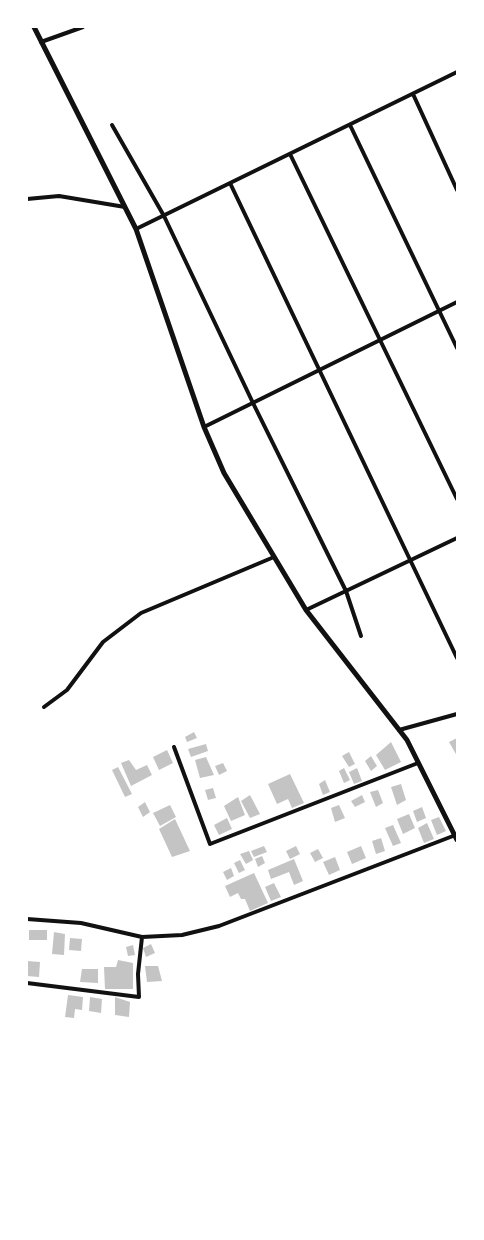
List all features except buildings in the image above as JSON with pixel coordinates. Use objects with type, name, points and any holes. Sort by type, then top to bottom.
[{"type":"street","points":[[27,919],[81,923],[142,937],[182,935],[219,926],[455,838],[407,740],[306,610],[224,473],[204,427],[136,229],[34,27]]},
{"type":"street","points":[[41,42],[83,27]]},
{"type":"street","points":[[136,229],[457,72]]},
{"type":"street","points":[[413,94],[457,190]]},
{"type":"street","points":[[112,125],[164,216],[346,591],[361,636]]},
{"type":"street","points":[[350,125],[457,348]]},
{"type":"street","points":[[290,154],[457,499]]},
{"type":"street","points":[[230,183],[457,658]]},
{"type":"street","points":[[27,199],[59,196],[126,207]]},
{"type":"street","points":[[204,427],[457,302]]},
{"type":"street","points":[[306,610],[457,538]]},
{"type":"street","points":[[44,707],[68,690],[104,642],[141,613],[274,557]]},
{"type":"street","points":[[399,730],[457,714]]},
{"type":"street","points":[[174,747],[210,844],[418,763]]},
{"type":"street","points":[[27,983],[139,997],[138,974],[142,937]]}]
